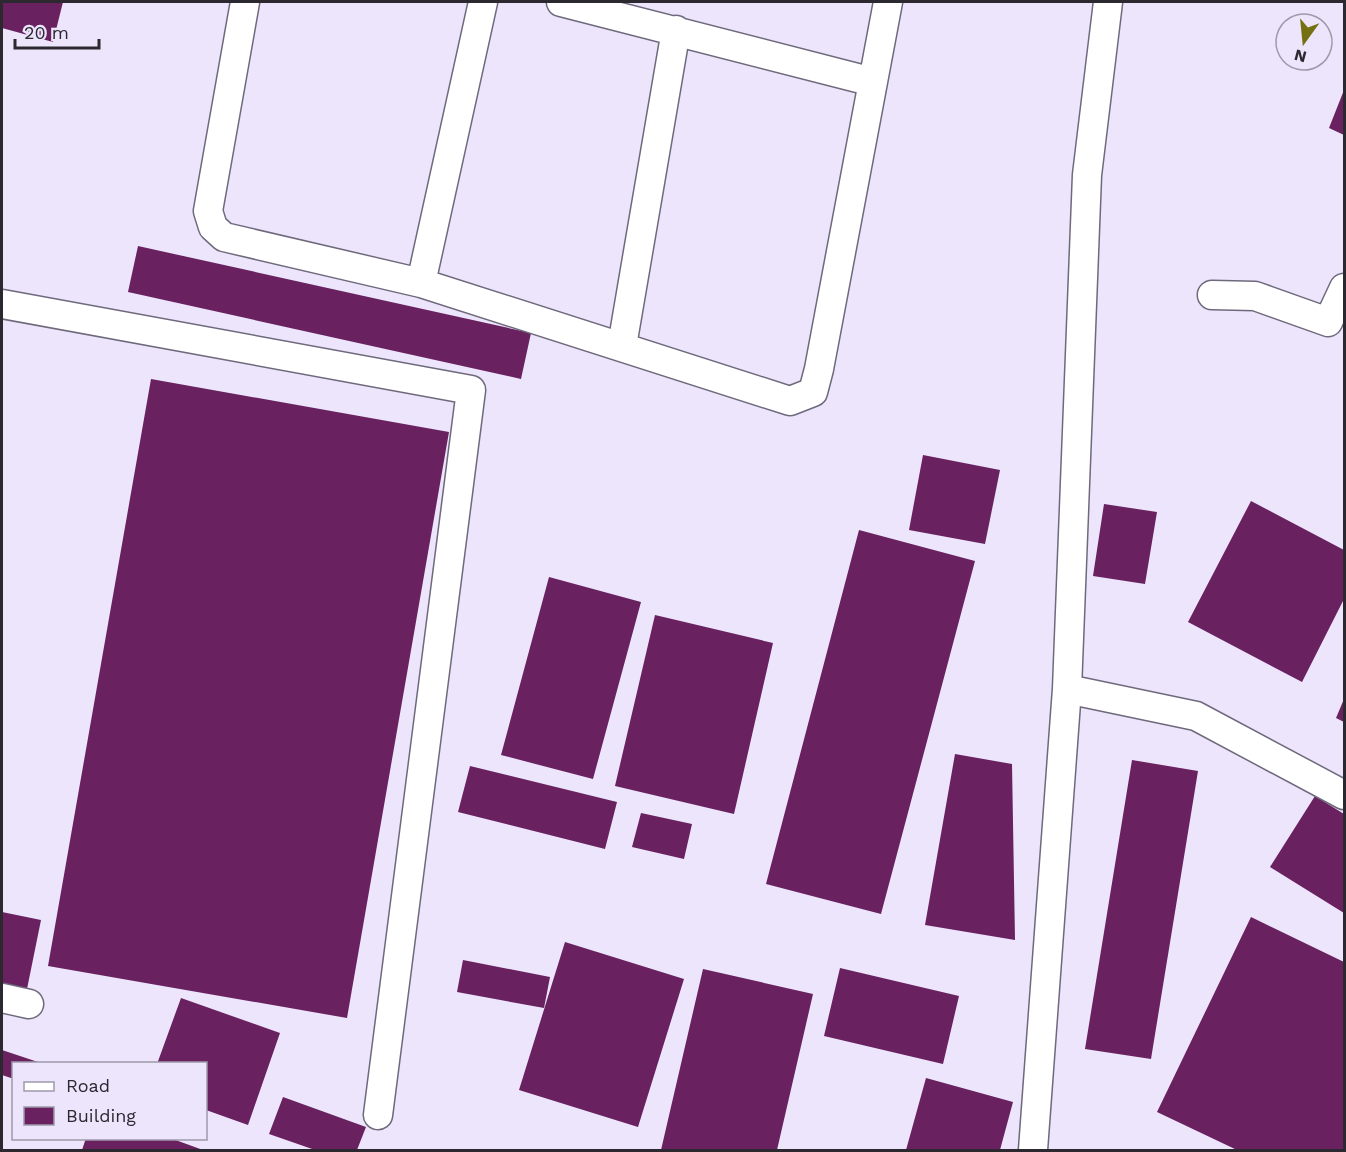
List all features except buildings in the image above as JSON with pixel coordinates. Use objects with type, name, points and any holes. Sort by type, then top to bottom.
[{"type":"street","points":[[245,2],[208,211],[213,227],[224,237],[421,283],[790,401],[813,392],[819,369],[888,2]]},
{"type":"street","points":[[421,283],[483,2]]},
{"type":"street","points":[[561,2],[873,82]]},
{"type":"street","points":[[1033,1150],[1067,689],[1087,175],[1108,2]]},
{"type":"street","points":[[622,346],[676,30]]},
{"type":"street","points":[[1212,295],[1255,296],[1328,322],[1344,288]]},
{"type":"street","points":[[2,304],[471,390],[378,1114]]},
{"type":"street","points":[[1067,689],[1196,716],[1344,795]]}]
